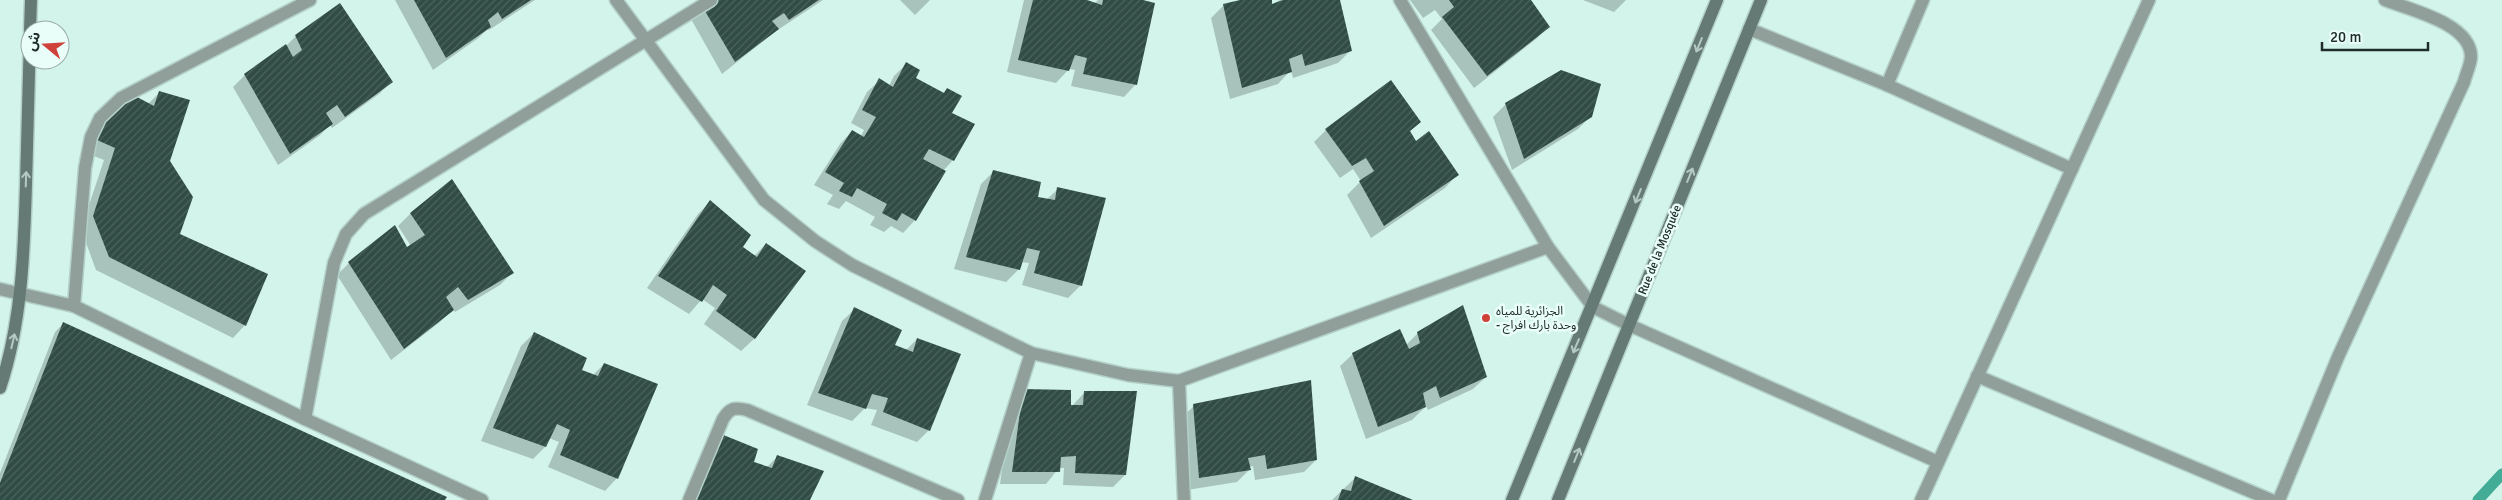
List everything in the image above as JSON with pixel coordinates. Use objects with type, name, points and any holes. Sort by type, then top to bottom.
[{"type":"main road","points":[[30,20],[31,0]]},
{"type":"main road","points":[[1512,500],[1593,307],[1717,0]]},
{"type":"main road","name":"Rue de la Mosquée","points":[[1558,500],[1761,0]]},
{"type":"main road","points":[[0,388],[14,338],[21,292],[29,70]]},
{"type":"street","points":[[74,306],[85,168],[91,137],[100,118],[120,98],[310,0]]},
{"type":"street","points":[[616,0],[764,200],[816,241],[852,266],[1031,353],[1128,375],[1179,381],[1548,247]]},
{"type":"street","points":[[305,419],[334,263],[346,234],[364,214],[648,41],[711,0]]},
{"type":"street","points":[[1400,0],[1548,247],[1593,307],[1629,325],[1938,462]]},
{"type":"street","points":[[1887,85],[1923,0]]},
{"type":"street","points":[[1921,500],[2149,0]]},
{"type":"street","points":[[2279,500],[2338,358],[2464,82],[2471,56],[2465,38],[2448,24],[2385,0]]},
{"type":"street","points":[[1749,30],[1887,85],[2072,170]]},
{"type":"street","points":[[0,289],[21,292],[74,306],[305,419],[476,499]]},
{"type":"street","points":[[985,500],[1031,353]]},
{"type":"street","points":[[1977,376],[2271,500]]},
{"type":"street","points":[[1179,381],[1184,500]]},
{"type":"street","points":[[689,500],[723,419],[728,410],[735,407],[747,410],[958,500]]},
{"type":"building","points":[[414,0],[531,0],[502,19],[498,12],[488,20],[491,27],[446,58]]},
{"type":"building","points":[[712,0],[819,0],[789,20],[784,13],[772,21],[779,29],[735,62],[702,6]]},
{"type":"building","points":[[1033,0],[1087,0],[1102,5],[1103,0],[1143,0],[1155,3],[1137,85],[1083,74],[1087,58],[1075,55],[1069,71],[1018,60]]},
{"type":"building","points":[[1240,0],[1272,0],[1272,4],[1283,0],[1340,0],[1352,51],[1305,66],[1302,54],[1289,59],[1292,72],[1242,88],[1223,4]]},
{"type":"building","points":[[1449,0],[1531,0],[1550,27],[1487,76],[1442,17],[1454,7]]},
{"type":"building","points":[[340,3],[393,82],[345,117],[337,105],[326,113],[333,124],[290,154],[244,74],[286,44],[293,57],[302,50],[295,35]]},
{"type":"building","points":[[906,62],[920,70],[916,78],[944,93],[947,88],[962,96],[952,113],[975,124],[954,161],[929,149],[923,159],[946,171],[916,221],[902,213],[897,221],[882,213],[887,204],[857,188],[852,197],[839,191],[844,183],[825,172],[852,130],[864,137],[876,117],[862,110],[879,78],[893,87]]},
{"type":"building","points":[[1561,70],[1601,84],[1592,117],[1524,159],[1505,103]]},
{"type":"building","points":[[1391,80],[1421,122],[1410,131],[1416,141],[1429,131],[1459,175],[1384,226],[1359,181],[1374,171],[1366,158],[1352,166],[1325,129]]},
{"type":"building","points":[[159,91],[190,100],[170,161],[193,197],[180,234],[268,274],[246,326],[109,257],[93,216],[115,148],[97,140],[111,112],[125,101],[137,97],[154,106]]},
{"type":"building","points":[[993,170],[1041,182],[1038,197],[1055,200],[1057,187],[1106,198],[1082,286],[1034,273],[1040,251],[1027,248],[1020,270],[966,257]]},
{"type":"building","points":[[452,179],[514,273],[468,300],[458,287],[446,297],[454,310],[404,349],[348,262],[395,225],[407,247],[425,235],[410,213]]},
{"type":"building","points":[[710,200],[751,235],[743,247],[757,257],[766,243],[806,271],[755,339],[716,311],[727,295],[713,285],[702,302],[658,276]]},
{"type":"building","points":[[1463,305],[1487,377],[1440,398],[1436,386],[1423,393],[1426,407],[1378,427],[1352,353],[1400,329],[1409,349],[1420,343],[1417,332]]},
{"type":"building","points":[[854,307],[902,330],[895,345],[913,352],[917,338],[961,354],[930,431],[883,412],[888,398],[872,394],[866,409],[818,393]]},
{"type":"building","points":[[63,322],[447,497],[445,500],[0,500],[0,483]]},
{"type":"building","points":[[534,332],[587,358],[582,370],[598,376],[604,363],[658,384],[618,479],[560,455],[570,430],[557,424],[546,447],[493,428]]},
{"type":"building","points":[[1311,380],[1317,460],[1267,469],[1265,455],[1248,458],[1251,470],[1199,478],[1193,404]]},
{"type":"building","points":[[1023,389],[1071,390],[1071,405],[1083,405],[1084,391],[1137,391],[1126,475],[1075,473],[1076,456],[1061,457],[1060,472],[1012,472]]},
{"type":"building","points":[[721,434],[758,449],[754,462],[772,468],[777,455],[824,471],[810,500],[692,500]]},
{"type":"building","points":[[1355,476],[1413,500],[1338,500],[1342,489],[1351,491]]},
{"type":"waterway","points":[[2478,500],[2502,474]]},
{"type":"place","name":"الجزائرية للمياه - وحدة بارك افراج","points":[[1486,318]]}]
